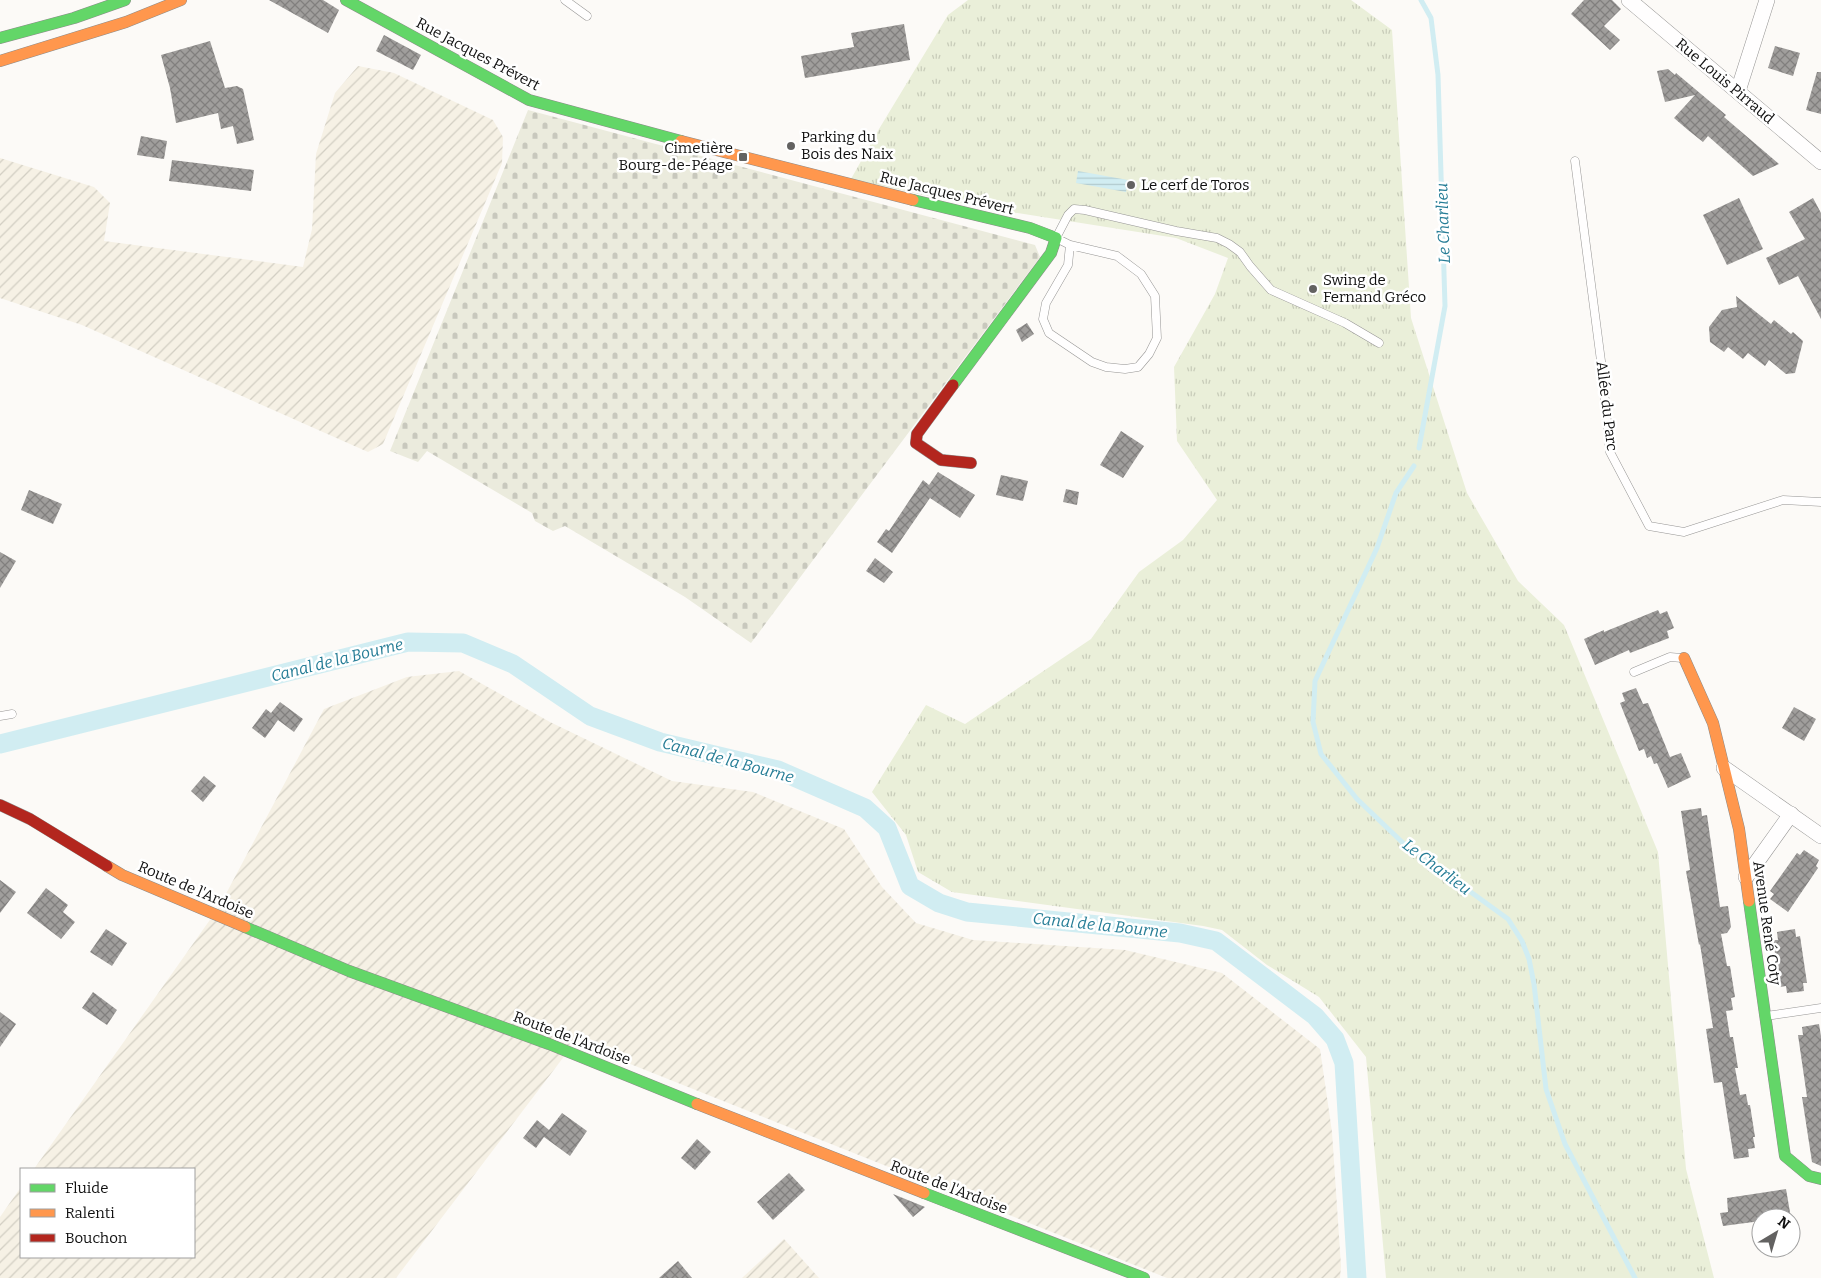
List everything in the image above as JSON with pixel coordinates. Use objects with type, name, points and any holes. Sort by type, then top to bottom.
[{"type":"street","points":[[0,38],[74,18],[125,0]]},
{"type":"street","points":[[0,61],[126,22],[181,0]]},
{"type":"street","name":"Rue Louis Pirraud","points":[[1629,0],[1821,162]]},
{"type":"street","points":[[1738,92],[1767,0]]},
{"type":"street","name":"Rue Jacques Prévert","points":[[349,1],[529,100],[743,158],[1030,228],[1056,238]]},
{"type":"street","points":[[971,464],[941,460],[916,443],[917,434],[1051,253],[1056,238]]},
{"type":"street","name":"Avenue René Coty","points":[[1684,658],[1713,723],[1739,829],[1785,1156],[1809,1176],[1821,1178]]},
{"type":"street","points":[[1724,768],[1821,836]]},
{"type":"street","name":"Route de l'Ardoise","points":[[0,805],[30,819],[122,875],[350,971],[549,1044],[760,1130],[1144,1278]]},
{"type":"street","points":[[1746,877],[1791,814]]},
{"type":"lane","points":[[565,0],[587,16]]},
{"type":"lane","name":"Allée du Parc","points":[[1575,161],[1601,361],[1610,452],[1649,526],[1684,532],[1783,500],[1821,502]]},
{"type":"lane","points":[[1070,245],[1068,264],[1046,304],[1043,319],[1049,333],[1092,362],[1106,367],[1125,369],[1138,367],[1149,354],[1157,338],[1155,296],[1140,274],[1117,256],[1070,245],[1056,238],[1068,215],[1074,210],[1084,210],[1176,231],[1217,238],[1240,252],[1271,290],[1345,323],[1380,343]]},
{"type":"lane","points":[[1634,672],[1670,657],[1684,658]]},
{"type":"lane","points":[[0,716],[12,714]]},
{"type":"lane","points":[[1765,1016],[1821,1008]]},
{"type":"shaded area","points":[[358,66],[394,73],[493,120],[503,137],[502,163],[383,444],[368,452],[82,325],[0,298],[0,158],[94,187],[110,203],[104,241],[303,267],[312,229],[316,154],[335,93]]},
{"type":"shaded area","points":[[459,671],[550,722],[672,781],[753,792],[844,829],[882,887],[916,923],[973,940],[1125,950],[1222,973],[1320,1049],[1332,1132],[1341,1266],[1340,1278],[1167,1278],[575,1042],[396,1278],[0,1278],[0,1217],[20,1188],[20,1258],[195,1258],[195,1168],[35,1168],[219,907],[324,709],[407,677]]},
{"type":"shaded area","points":[[784,1239],[819,1278],[742,1278]]},
{"type":"green space","points":[[968,0],[1351,0],[1392,30],[1411,318],[1467,493],[1518,581],[1564,625],[1658,852],[1686,1169],[1714,1278],[1386,1278],[1366,1057],[1319,997],[1267,965],[1222,930],[952,892],[918,872],[906,835],[872,792],[926,705],[965,724],[1091,639],[1139,572],[1183,540],[1217,500],[1177,441],[1174,367],[1215,294],[1228,258],[1176,238],[979,207],[851,179],[948,15]]},
{"type":"green space","points":[[528,110],[1035,245],[1040,257],[751,643],[685,597],[565,526],[553,531],[535,521],[532,513],[427,451],[418,462],[390,451]]},
{"type":"water","points":[[1078,171],[1128,180],[1126,192],[1076,183]]},
{"type":"building","points":[[269,0],[323,0],[339,10],[328,33]]},
{"type":"building","points":[[1584,0],[1612,0],[1621,9],[1604,26],[1620,40],[1610,50],[1571,14]]},
{"type":"building","points":[[904,24],[910,60],[805,78],[801,56],[854,47],[851,33]]},
{"type":"building","points":[[384,35],[421,55],[413,70],[376,51]]},
{"type":"building","points":[[210,41],[225,88],[237,86],[243,89],[254,140],[237,144],[233,126],[221,129],[218,113],[176,123],[170,88],[161,55]]},
{"type":"building","points":[[1775,46],[1800,53],[1793,76],[1768,68]]},
{"type":"building","points":[[1668,69],[1675,75],[1676,73],[1726,115],[1724,117],[1779,164],[1753,176],[1708,136],[1703,142],[1688,130],[1674,118],[1695,95],[1665,102],[1657,71]]},
{"type":"building","points":[[1817,72],[1821,72],[1821,114],[1806,110]]},
{"type":"building","points":[[141,136],[167,141],[164,159],[137,155]]},
{"type":"building","points":[[172,160],[254,170],[251,191],[169,181]]},
{"type":"building","points":[[1739,198],[1763,249],[1727,265],[1703,215]]},
{"type":"building","points":[[1813,198],[1821,213],[1821,319],[1798,276],[1779,285],[1766,258],[1805,239],[1789,212]]},
{"type":"building","points":[[1736,296],[1771,324],[1774,320],[1803,341],[1795,373],[1786,374],[1769,360],[1765,366],[1748,353],[1743,359],[1728,347],[1724,352],[1710,342],[1709,327],[1722,310],[1737,307]]},
{"type":"building","points":[[1027,323],[1034,334],[1022,342],[1016,330]]},
{"type":"building","points":[[1121,431],[1144,446],[1123,478],[1100,465]]},
{"type":"building","points":[[938,472],[975,495],[960,518],[930,498],[892,553],[877,542],[886,529],[889,531],[923,480],[929,485]]},
{"type":"building","points":[[1001,475],[1028,481],[1023,501],[996,495]]},
{"type":"building","points":[[1066,489],[1079,492],[1077,505],[1063,502]]},
{"type":"building","points":[[29,490],[62,504],[53,524],[21,510]]},
{"type":"building","points":[[0,552],[16,561],[0,588]]},
{"type":"building","points":[[875,558],[893,572],[884,583],[866,571]]},
{"type":"building","points":[[1658,610],[1660,614],[1667,611],[1674,628],[1667,631],[1669,638],[1630,653],[1629,650],[1595,665],[1584,639]]},
{"type":"building","points":[[1636,688],[1643,704],[1648,703],[1670,757],[1681,753],[1691,777],[1668,788],[1657,763],[1654,764],[1651,756],[1647,758],[1644,749],[1639,751],[1620,703],[1625,701],[1622,693]]},
{"type":"building","points":[[280,702],[303,719],[294,732],[278,720],[265,738],[252,728],[266,709],[271,713]]},
{"type":"building","points":[[1794,707],[1816,719],[1804,741],[1782,728]]},
{"type":"building","points":[[204,776],[216,786],[203,802],[191,791]]},
{"type":"building","points":[[1701,808],[1702,816],[1707,815],[1720,907],[1728,906],[1731,927],[1727,933],[1721,934],[1727,966],[1730,966],[1735,997],[1731,998],[1733,1010],[1726,1011],[1730,1037],[1733,1037],[1738,1068],[1735,1068],[1740,1095],[1746,1094],[1748,1105],[1750,1105],[1755,1137],[1753,1137],[1755,1148],[1748,1149],[1749,1157],[1734,1159],[1722,1082],[1714,1083],[1706,1029],[1713,1028],[1686,871],[1690,870],[1681,811]]},
{"type":"building","points":[[1804,850],[1819,860],[1816,866],[1818,868],[1788,912],[1770,899],[1774,894],[1770,891],[1797,853],[1800,855]]},
{"type":"building","points":[[0,880],[16,892],[0,913]]},
{"type":"building","points":[[46,888],[68,905],[63,912],[75,922],[61,939],[27,913]]},
{"type":"building","points":[[106,929],[127,943],[112,966],[90,952]]},
{"type":"building","points":[[1795,929],[1796,937],[1800,936],[1807,983],[1803,983],[1804,991],[1787,993],[1786,986],[1780,987],[1773,940],[1778,940],[1777,932]]},
{"type":"building","points":[[93,992],[117,1010],[107,1025],[82,1008]]},
{"type":"building","points":[[0,1012],[16,1024],[0,1047]]},
{"type":"building","points":[[1819,1024],[1821,1036],[1821,1166],[1812,1162],[1802,1097],[1807,1097],[1798,1035],[1803,1035],[1802,1027]]},
{"type":"building","points":[[562,1113],[587,1131],[570,1156],[544,1137],[536,1148],[523,1138],[537,1120],[549,1130]]},
{"type":"building","points":[[697,1139],[711,1152],[695,1170],[681,1158]]},
{"type":"building","points":[[789,1173],[805,1190],[773,1220],[757,1202]]},
{"type":"building","points":[[1786,1189],[1789,1208],[1751,1208],[1751,1222],[1723,1226],[1720,1213],[1728,1212],[1727,1198]]},
{"type":"building","points":[[893,1194],[925,1207],[913,1217]]},
{"type":"building","points":[[678,1261],[692,1278],[659,1278]]},
{"type":"waterway","name":"Le Charlieu","points":[[1419,448],[1445,306],[1438,75],[1431,18],[1421,0]]},
{"type":"waterway","name":"Le Charlieu","points":[[1414,466],[1396,493],[1377,548],[1315,681],[1313,722],[1321,754],[1357,799],[1403,843],[1508,919],[1522,941],[1529,959],[1534,984],[1546,1089],[1565,1144],[1635,1278]]},
{"type":"waterway","name":"Canal de la Bourne","points":[[0,744],[408,642],[463,643],[513,664],[590,716],[660,742],[778,770],[865,808],[887,828],[910,886],[939,903],[967,912],[1180,933],[1216,941],[1315,1016],[1335,1039],[1344,1063],[1357,1278]]},
{"type":"traffic: fast","points":[[0,38],[74,18],[125,0]]},
{"type":"traffic: fast","points":[[346,0],[529,100],[681,141]]},
{"type":"traffic: fast","points":[[913,200],[1030,228],[1056,238],[1051,253],[953,385]]},
{"type":"traffic: fast","points":[[1749,901],[1785,1156],[1809,1176],[1821,1179]]},
{"type":"traffic: fast","points":[[245,927],[349,971],[549,1044],[697,1104]]},
{"type":"traffic: fast","points":[[924,1193],[1144,1278]]},
{"type":"traffic: slow","points":[[0,61],[126,22],[181,0]]},
{"type":"traffic: slow","points":[[681,141],[913,200]]},
{"type":"traffic: slow","points":[[1684,658],[1713,723],[1739,829],[1749,901]]},
{"type":"traffic: slow","points":[[107,866],[122,875],[245,927]]},
{"type":"traffic: slow","points":[[697,1104],[924,1193]]},
{"type":"traffic: jam","points":[[953,385],[917,434],[916,443],[941,460],[971,463]]},
{"type":"traffic: jam","points":[[0,805],[30,819],[107,866]]},
{"type":"place","name":"Parking du Bois des Naix","points":[[791,146]]},
{"type":"place","name":"Cimetière Bourg-de-Péage","points":[[743,157]]},
{"type":"place","name":"Le cerf de Toros","points":[[1131,185]]},
{"type":"place","name":"Swing de Fernand Gréco","points":[[1313,289]]}]
